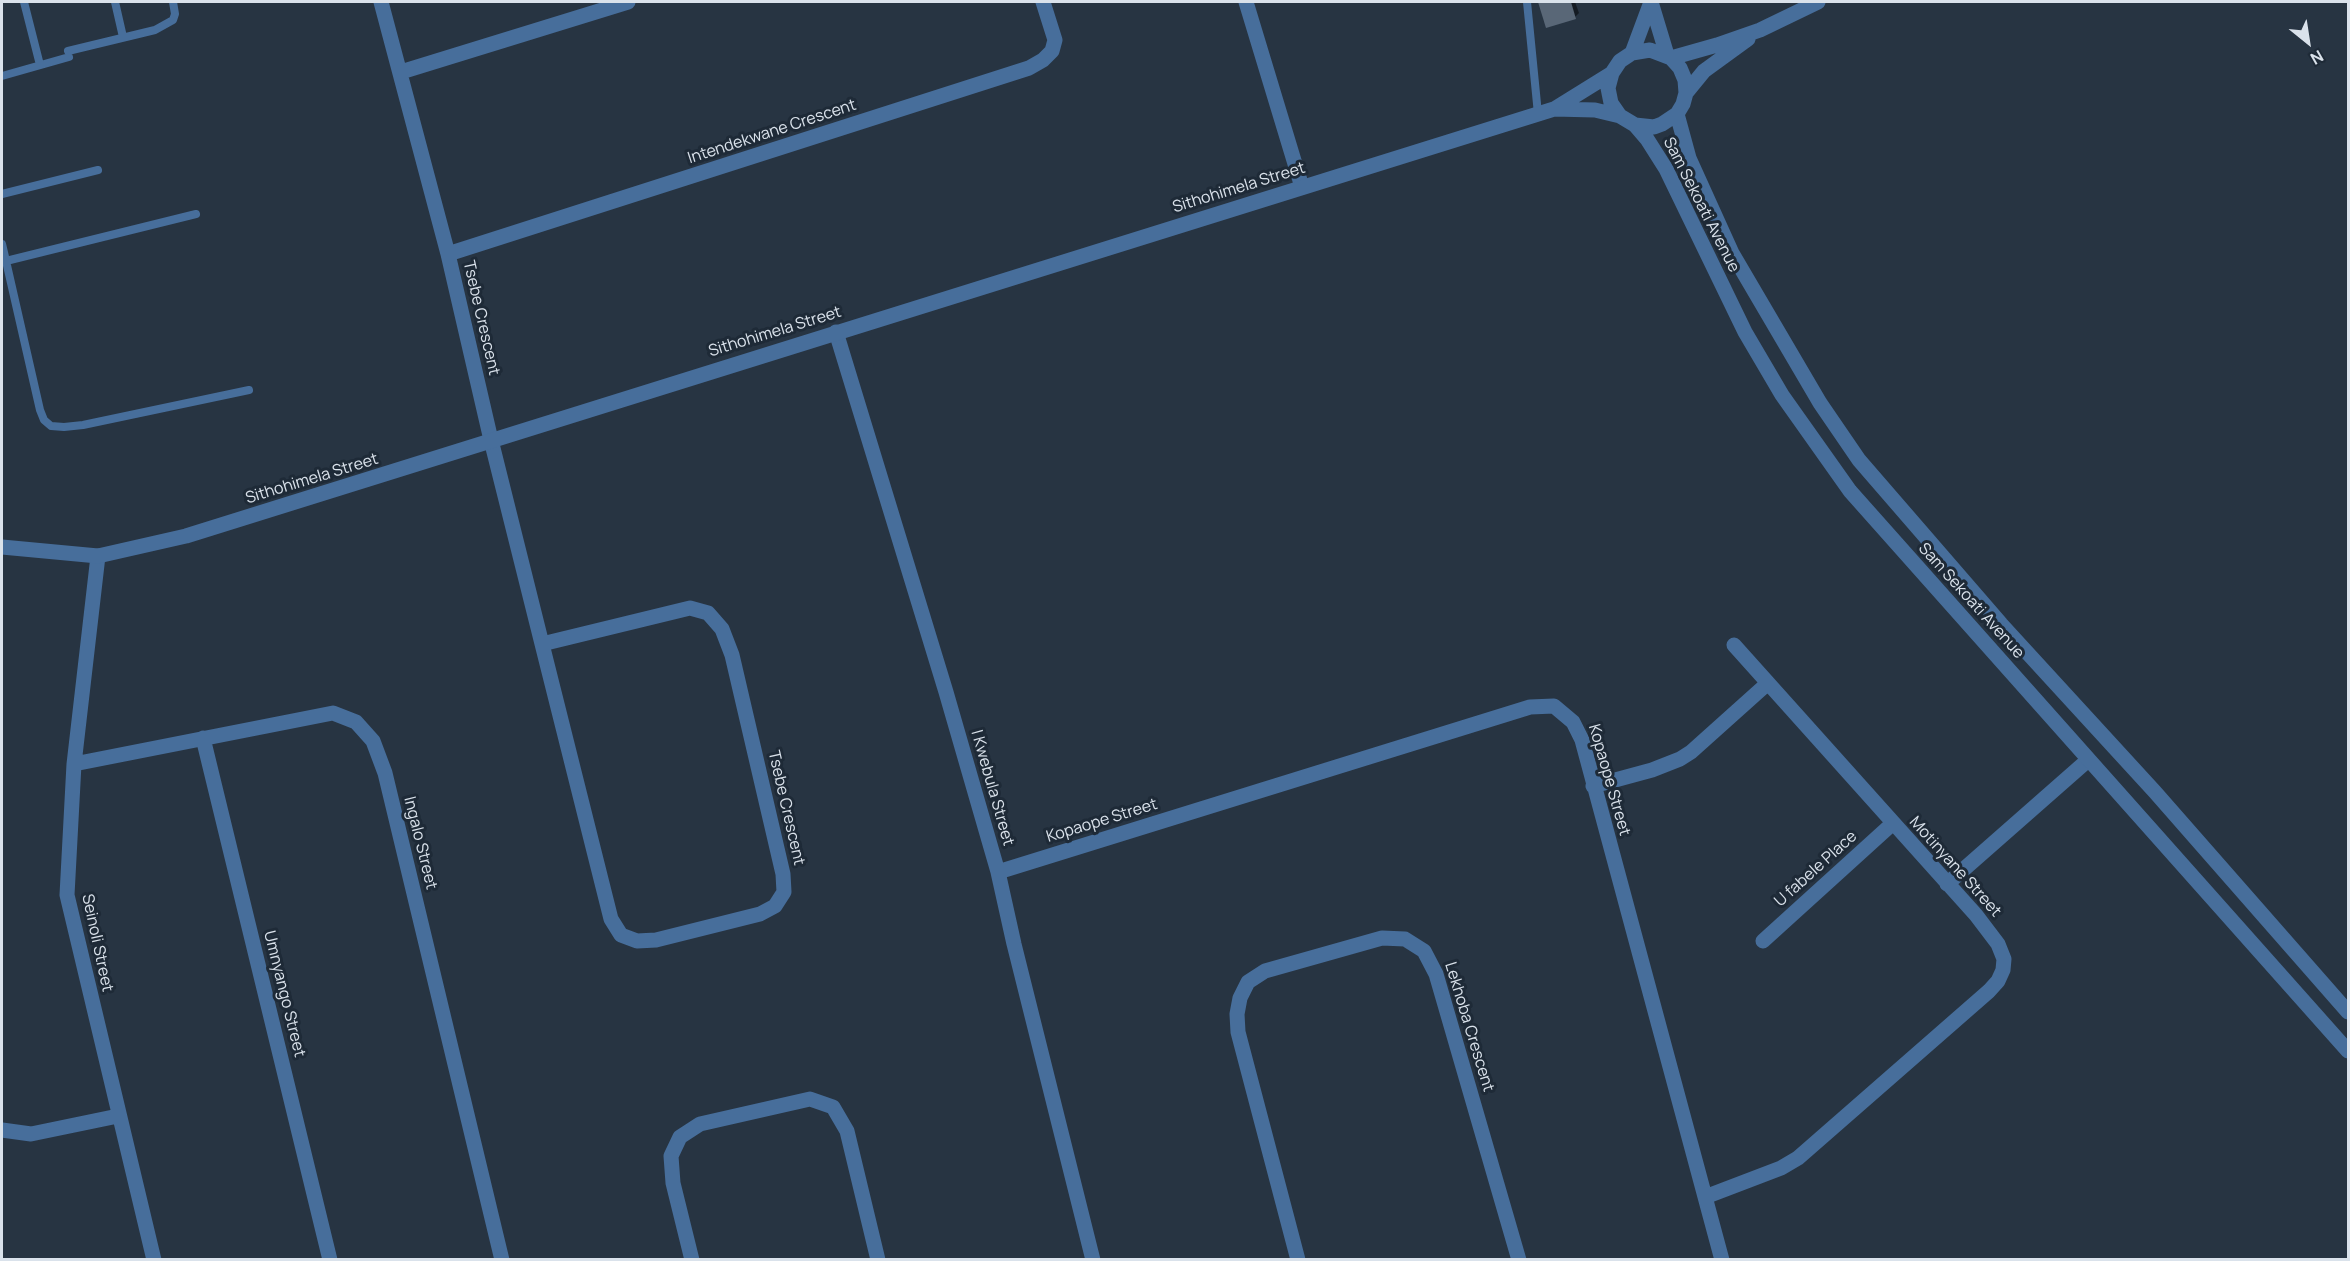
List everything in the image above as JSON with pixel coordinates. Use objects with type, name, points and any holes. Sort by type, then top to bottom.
[{"type":"street","name":"Tsebe Crescent","points":[[381,2],[448,254],[491,440],[542,644],[611,919],[621,935],[637,941],[656,940],[760,914],[775,906],[784,892],[783,874],[732,655],[722,629],[708,613],[690,608],[542,644]]},
{"type":"street","points":[[401,72],[628,2]]},
{"type":"street","name":"Intendekwane Crescent","points":[[448,254],[1029,68],[1052,51],[1055,40],[1043,2]]},
{"type":"street","points":[[1246,2],[1302,187]]},
{"type":"street","points":[[1632,53],[1651,2],[1669,56],[1680,68],[1685,80],[1686,93],[1677,114],[1670,120],[1653,127],[1635,125],[1620,116],[1609,96],[1612,72],[1620,61],[1632,53],[1650,50],[1669,56],[1717,45],[1760,30],[1818,2]]},
{"type":"street","points":[[1686,93],[1704,71],[1760,30]]},
{"type":"street","name":"Sithohimela Street","points":[[1554,110],[1612,72]]},
{"type":"street","name":"Sithohimela Street","points":[[2,547],[98,556],[186,536],[1538,114],[1554,110],[1595,110],[1620,116]]},
{"type":"street","name":"Sam Sekoati Avenue","points":[[1677,114],[1689,158],[1732,253],[1814,394],[1859,460],[1986,607],[2163,801],[2349,1012]]},
{"type":"street","name":"Sam Sekoati Avenue","points":[[1635,125],[1666,169],[1745,332],[1782,395],[1815,444],[1858,500],[2349,1051]]},
{"type":"street","name":"I Kwebula Street","points":[[836,332],[946,692],[998,872],[1093,1260]]},
{"type":"street","name":"Seinoli Street","points":[[98,556],[74,764],[67,895],[154,1260]]},
{"type":"street","name":"Motinyane Street","points":[[1705,1197],[1780,1168],[1798,1158],[1998,981],[2003,970],[2004,959],[1998,944],[1976,915],[1892,824],[1734,645]]},
{"type":"street","points":[[1593,786],[1652,770],[1680,759],[1691,752],[1768,683]]},
{"type":"street","name":"Kopaope Street","points":[[998,872],[1530,707],[1554,706],[1574,722],[1582,740],[1722,1260]]},
{"type":"street","name":"Ingalo Street","points":[[74,764],[333,713],[357,722],[373,741],[385,773],[502,1260]]},
{"type":"street","name":"Umnyango Street","points":[[202,738],[330,1260]]},
{"type":"street","points":[[1947,884],[2088,760]]},
{"type":"street","name":"U fabele Place","points":[[1763,940],[1892,824]]},
{"type":"street","name":"Lekhoba Crescent","points":[[1298,1260],[1238,1032],[1237,1014],[1240,998],[1248,982],[1265,971],[1382,938],[1405,939],[1424,951],[1436,974],[1519,1260]]},
{"type":"street","points":[[692,1260],[673,1184],[671,1156],[680,1137],[700,1124],[810,1099],[833,1107],[847,1131],[878,1260]]},
{"type":"street","points":[[2,1130],[31,1134],[118,1116]]},
{"type":"lane","points":[[24,2],[40,65]]},
{"type":"lane","points":[[115,2],[123,38]]},
{"type":"lane","points":[[2,76],[155,30],[173,20],[176,14],[173,2]]},
{"type":"lane","points":[[1527,2],[1538,114]]},
{"type":"lane","points":[[2,194],[98,170]]},
{"type":"lane","points":[[6,261],[196,214]]},
{"type":"lane","points":[[2,244],[40,410],[51,426],[83,425],[249,390]]},
{"type":"building","points":[[1538,2],[1571,2],[1576,19],[1546,28]]}]
